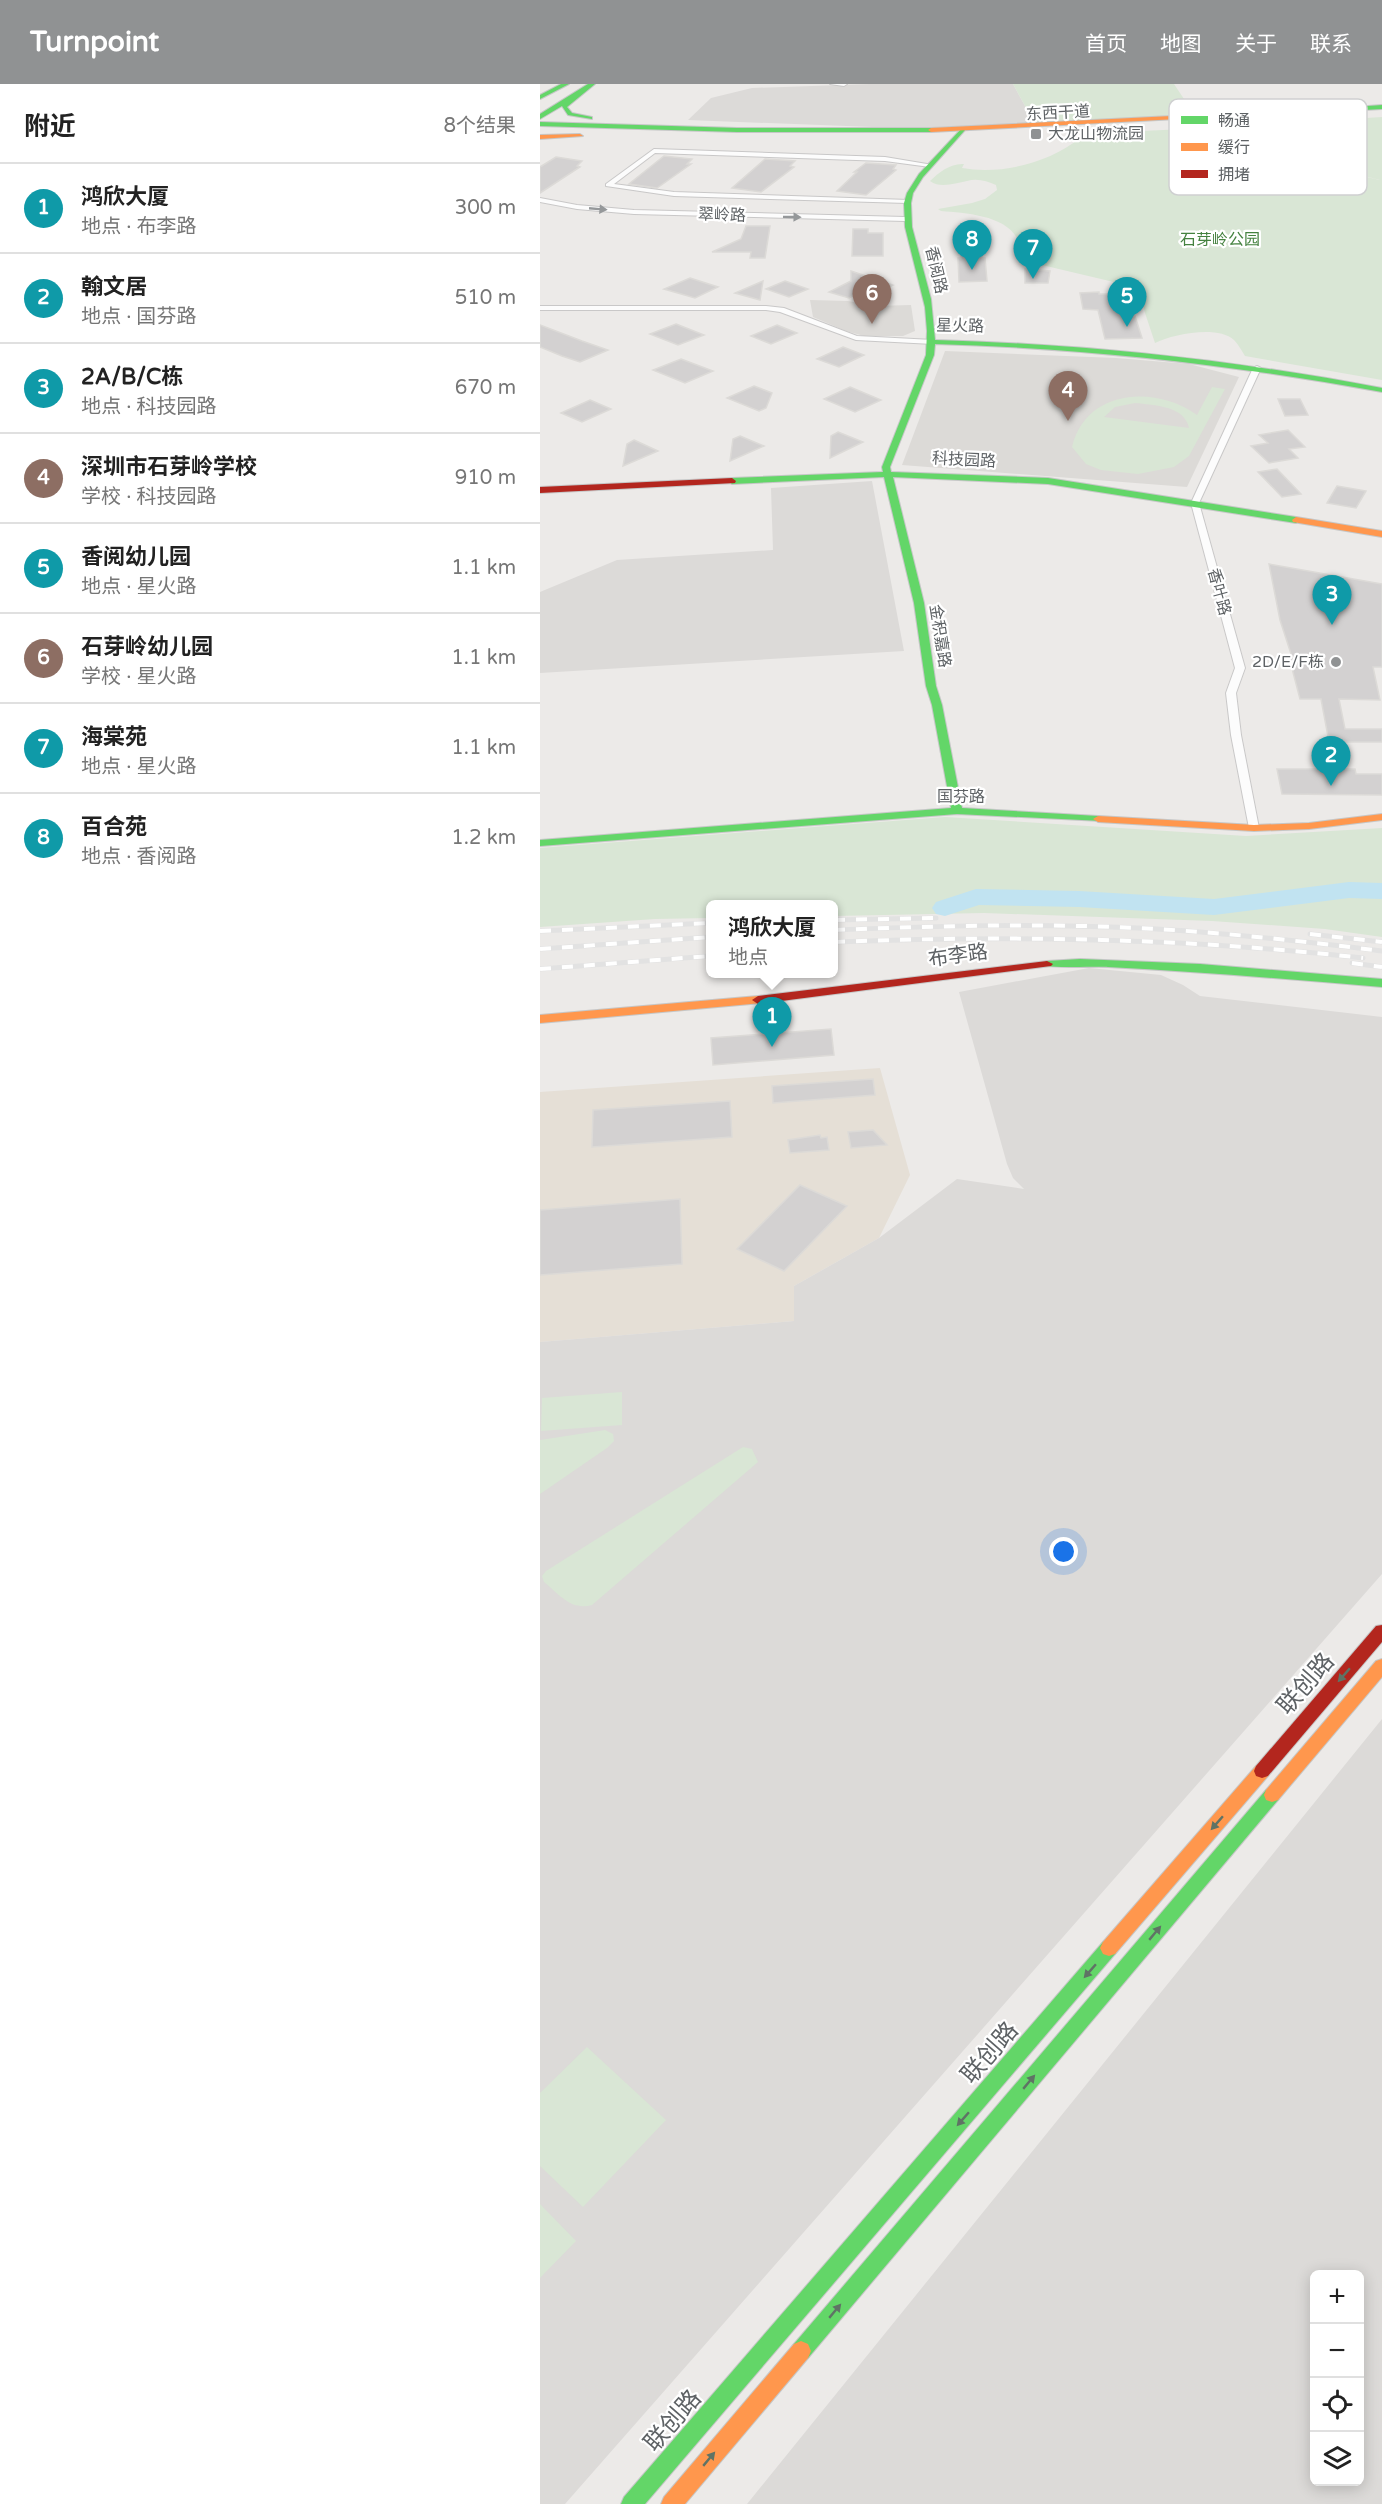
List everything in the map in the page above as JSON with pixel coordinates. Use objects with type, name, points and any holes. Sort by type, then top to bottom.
[{"type":"main road","points":[[540,99],[566,84]]},
{"type":"main road","points":[[540,117],[591,85]]},
{"type":"main road","points":[[591,85],[567,103],[564,107],[566,111],[576,116],[592,119],[866,133]]},
{"type":"main road","name":"东西干道","points":[[1367,108],[1382,107]]},
{"type":"main road","name":"东西干道","points":[[1367,113],[1382,112]]},
{"type":"main road","name":"东西干道","points":[[962,132],[1169,120]]},
{"type":"main road","name":"东西干道","points":[[540,125],[866,133],[962,132],[1169,122]]},
{"type":"main road","name":"香阅路","points":[[887,470],[933,342],[925,289],[905,219],[907,201],[915,185],[930,165],[962,132]]},
{"type":"main road","points":[[540,137],[866,133]]},
{"type":"main road","name":"星火路","points":[[933,342],[1141,352],[1257,368],[1382,390]]},
{"type":"main road","name":"科技园路","points":[[540,490],[887,470]]},
{"type":"main road","name":"科技园路","points":[[540,484],[887,470],[1048,481],[1196,499],[1382,528]]},
{"type":"main road","name":"金积嘉路","points":[[887,470],[919,603],[931,686],[937,705],[957,811]]},
{"type":"main road","name":"科技园路","points":[[1196,499],[1382,534]]},
{"type":"main road","name":"国芬路","points":[[540,843],[957,811],[1254,828],[1309,826],[1382,817]]},
{"type":"main road","name":"布李路","points":[[540,1019],[704,1006],[963,976],[1052,963],[1080,962],[1200,968],[1382,983]]},
{"type":"main road","name":"联创路","points":[[631,2504],[1382,1630]]},
{"type":"main road","points":[[671,2504],[1382,1666]]},
{"type":"street","points":[[833,84],[844,84]]},
{"type":"street","points":[[907,201],[674,194],[608,185],[654,151],[885,159],[930,165]]},
{"type":"street","name":"翠岭路","points":[[540,200],[577,207],[634,212],[905,219]]},
{"type":"street","name":"星火路","points":[[540,308],[766,308],[781,310],[856,338],[933,342]]},
{"type":"street","points":[[1196,499],[1257,368]]},
{"type":"street","name":"香叶路","points":[[1196,499],[1240,668],[1232,693],[1236,735],[1254,828]]},
{"type":"shaded area","points":[[870,84],[1013,84],[1035,124],[899,128],[688,120],[711,98],[752,88]]},
{"type":"shaded area","points":[[810,300],[848,301],[876,306],[911,305],[915,331],[903,336],[864,336],[846,331],[813,317]]},
{"type":"shaded area","points":[[945,351],[1116,358],[1189,364],[1239,377],[1187,487],[902,465]]},
{"type":"shaded area","points":[[872,481],[904,651],[540,673],[540,592],[617,560],[773,550],[771,488]]},
{"type":"shaded area","points":[[1089,968],[1161,975],[1200,996],[1382,1017],[1382,1574],[565,2504],[540,2504],[540,1342],[794,1321],[794,1286],[879,1238],[957,1179],[1024,1189],[1013,1178],[1007,1164],[959,992]]},
{"type":"shaded area","points":[[880,1068],[910,1175],[879,1238],[794,1286],[794,1321],[540,1342],[540,1092]]},
{"type":"shaded area","points":[[1382,1719],[1382,2504],[747,2504]]},
{"type":"green space","points":[[1013,84],[1174,84],[1184,99],[1169,99],[1169,116],[1035,124]]},
{"type":"green space","name":"石芽岭公园","points":[[1382,117],[1382,380],[1245,356],[1234,340],[1227,335],[1217,333],[1195,332],[1155,343],[1139,288],[1025,261],[1017,238],[1003,224],[983,217],[938,209],[985,199],[997,190],[996,185],[978,180],[943,185],[930,181],[937,174],[959,164],[964,164],[962,168],[977,170],[1024,165],[1068,147],[1080,138],[1080,134],[1169,130],[1169,195],[1367,195],[1367,177],[1380,180],[1367,177],[1367,118]]},
{"type":"green space","points":[[1212,387],[1225,389],[1189,456],[1174,467],[1138,474],[1101,470],[1086,464],[1072,447],[1080,428],[1092,413],[1107,403],[1124,398],[1162,399],[1180,405],[1197,415]],"holes":[[[1135,403],[1175,411],[1182,415],[1189,428],[1104,417],[1115,407]]]},
{"type":"green space","points":[[945,817],[1246,836],[1382,828],[1382,937],[1325,929],[1212,921],[984,913],[838,916],[838,900],[706,900],[706,918],[655,919],[540,927],[540,848]]},
{"type":"green space","points":[[622,1392],[622,1425],[541,1431],[542,1398]]},
{"type":"green space","points":[[605,1430],[613,1434],[614,1441],[607,1448],[540,1494],[540,1440]]},
{"type":"green space","points":[[743,1447],[752,1449],[758,1462],[592,1605],[572,1604],[544,1582],[542,1576],[546,1571]]},
{"type":"green space","points":[[587,2047],[666,2120],[583,2207],[540,2166],[540,2093]]},
{"type":"green space","points":[[540,2204],[576,2241],[540,2278]]},
{"type":"building","points":[[664,156],[692,159],[687,164],[691,164],[657,188],[629,184]]},
{"type":"building","points":[[556,157],[582,161],[577,166],[580,167],[540,193],[540,167]]},
{"type":"building","points":[[765,159],[795,161],[790,166],[794,167],[761,192],[732,188]]},
{"type":"building","points":[[866,163],[896,165],[893,169],[896,170],[866,195],[837,191],[857,172],[854,172]]},
{"type":"building","points":[[746,226],[770,226],[765,258],[750,258],[751,252],[712,252],[741,239]]},
{"type":"building","points":[[853,229],[868,229],[868,233],[883,233],[883,256],[852,256]]},
{"type":"building","points":[[961,251],[981,253],[982,258],[985,258],[987,281],[959,282],[958,258],[961,258]]},
{"type":"building","points":[[1025,269],[1050,271],[1048,283],[1025,283]]},
{"type":"building","points":[[851,271],[893,285],[872,295],[862,291],[849,298],[829,292],[851,281]]},
{"type":"building","points":[[690,278],[718,287],[695,298],[664,289]]},
{"type":"building","points":[[763,281],[760,300],[735,293]]},
{"type":"building","points":[[785,281],[808,289],[789,297],[766,289]]},
{"type":"building","points":[[1099,292],[1099,294],[1115,294],[1122,317],[1135,316],[1142,338],[1105,339],[1098,310],[1083,309],[1080,293]]},
{"type":"building","points":[[676,324],[704,335],[678,345],[650,334]]},
{"type":"building","points":[[540,325],[608,350],[580,362],[562,356],[540,347]]},
{"type":"building","points":[[777,325],[797,333],[771,344],[751,336]]},
{"type":"building","points":[[843,347],[864,355],[839,367],[817,359]]},
{"type":"building","points":[[681,359],[713,371],[685,383],[653,370]]},
{"type":"building","points":[[754,386],[772,393],[766,408],[759,411],[727,398]]},
{"type":"building","points":[[850,387],[881,400],[855,412],[824,399]]},
{"type":"building","points":[[1278,399],[1300,399],[1308,415],[1285,416]]},
{"type":"building","points":[[590,400],[611,409],[582,422],[561,413]]},
{"type":"building","points":[[1288,430],[1305,447],[1289,449],[1298,458],[1269,463],[1251,446],[1268,443],[1259,435]]},
{"type":"building","points":[[838,432],[863,442],[830,458],[831,436]]},
{"type":"building","points":[[740,436],[764,446],[730,461],[733,439]]},
{"type":"building","points":[[634,440],[658,451],[623,466],[627,444]]},
{"type":"building","points":[[1277,469],[1301,494],[1282,497],[1258,472]]},
{"type":"building","points":[[1337,486],[1366,491],[1356,508],[1327,503]]},
{"type":"building","points":[[1269,564],[1382,584],[1382,667],[1373,667],[1380,700],[1339,699],[1345,729],[1382,729],[1382,742],[1329,742],[1321,699],[1300,699],[1289,657],[1292,657],[1280,620]]},
{"type":"building","points":[[1277,769],[1355,769],[1356,774],[1382,774],[1382,795],[1282,794]]},
{"type":"building","points":[[831,1029],[834,1055],[713,1065],[711,1038]]},
{"type":"building","points":[[873,1079],[875,1095],[773,1103],[772,1086]]},
{"type":"building","points":[[730,1101],[732,1137],[592,1147],[593,1110]]},
{"type":"building","points":[[873,1130],[887,1145],[851,1148],[848,1132]]},
{"type":"building","points":[[820,1135],[821,1138],[827,1137],[829,1150],[790,1153],[788,1140]]},
{"type":"building","points":[[800,1185],[847,1206],[784,1271],[737,1249]]},
{"type":"building","points":[[680,1199],[682,1264],[540,1275],[540,1210]]},
{"type":"waterway","points":[[945,908],[976,897],[1079,899],[1214,907],[1349,890],[1382,891]]},
{"type":"railway","points":[[838,920],[936,918]]},
{"type":"railway","points":[[540,931],[706,923]]},
{"type":"railway","points":[[838,930],[1100,926],[1230,934],[1382,951]]},
{"type":"railway","points":[[1310,934],[1382,942]]},
{"type":"railway","points":[[540,949],[706,937]]},
{"type":"railway","points":[[838,942],[1033,939],[1165,942],[1363,958]]},
{"type":"railway","points":[[540,969],[706,956]]},
{"type":"railway","points":[[1352,963],[1382,967]]},
{"type":"traffic: fast","points":[[540,97],[566,84]]},
{"type":"traffic: fast","points":[[540,117],[592,84]]},
{"type":"traffic: fast","points":[[586,88],[564,107],[570,114],[590,118]]},
{"type":"traffic: fast","points":[[1367,108],[1382,107]]},
{"type":"traffic: fast","points":[[540,124],[737,130],[931,130]]},
{"type":"traffic: fast","points":[[957,811],[937,705],[931,686],[919,603],[886,467],[930,355],[931,347],[931,323],[923,280],[909,227],[907,203],[921,175],[963,129]]},
{"type":"traffic: fast","points":[[933,342],[1103,350],[1215,363],[1382,390]]},
{"type":"traffic: fast","points":[[732,481],[887,474],[1048,481],[1296,520]]},
{"type":"traffic: fast","points":[[540,843],[957,811],[1098,819]]},
{"type":"traffic: fast","points":[[1047,964],[1080,962],[1200,968],[1382,983]]},
{"type":"traffic: fast","points":[[801,2351],[1272,1795]]},
{"type":"traffic: fast","points":[[631,2504],[1109,1948]]},
{"type":"traffic: slow","points":[[931,130],[1169,118]]},
{"type":"traffic: slow","points":[[540,137],[580,136]]},
{"type":"traffic: slow","points":[[1296,520],[1382,534]]},
{"type":"traffic: slow","points":[[1098,819],[1254,828],[1309,826],[1382,817]]},
{"type":"traffic: slow","points":[[540,1019],[758,1000]]},
{"type":"traffic: slow","points":[[1272,1795],[1382,1666]]},
{"type":"traffic: slow","points":[[1109,1948],[1262,1771]]},
{"type":"traffic: slow","points":[[671,2504],[801,2351]]},
{"type":"traffic: jam","points":[[540,490],[732,481]]},
{"type":"traffic: jam","points":[[758,1000],[1047,964]]},
{"type":"traffic: jam","points":[[1262,1771],[1382,1631]]},
{"type":"place","name":"大龙山物流园","points":[[1036,134]]},
{"type":"place","name":"百合苑","points":[[972,270]]},
{"type":"place","name":"海棠苑","points":[[1033,279]]},
{"type":"place","name":"石芽岭幼儿园","points":[[872,324]]},
{"type":"place","name":"香阅幼儿园","points":[[1127,327]]},
{"type":"place","name":"深圳市石芽岭学校","points":[[1068,421]]},
{"type":"place","name":"2A/B/C栋","points":[[1332,625]]},
{"type":"place","name":"2D/E/F栋","points":[[1336,662]]},
{"type":"place","name":"翰文居","points":[[1331,786]]},
{"type":"place","name":"鸿欣大厦","points":[[772,1047]]}]
